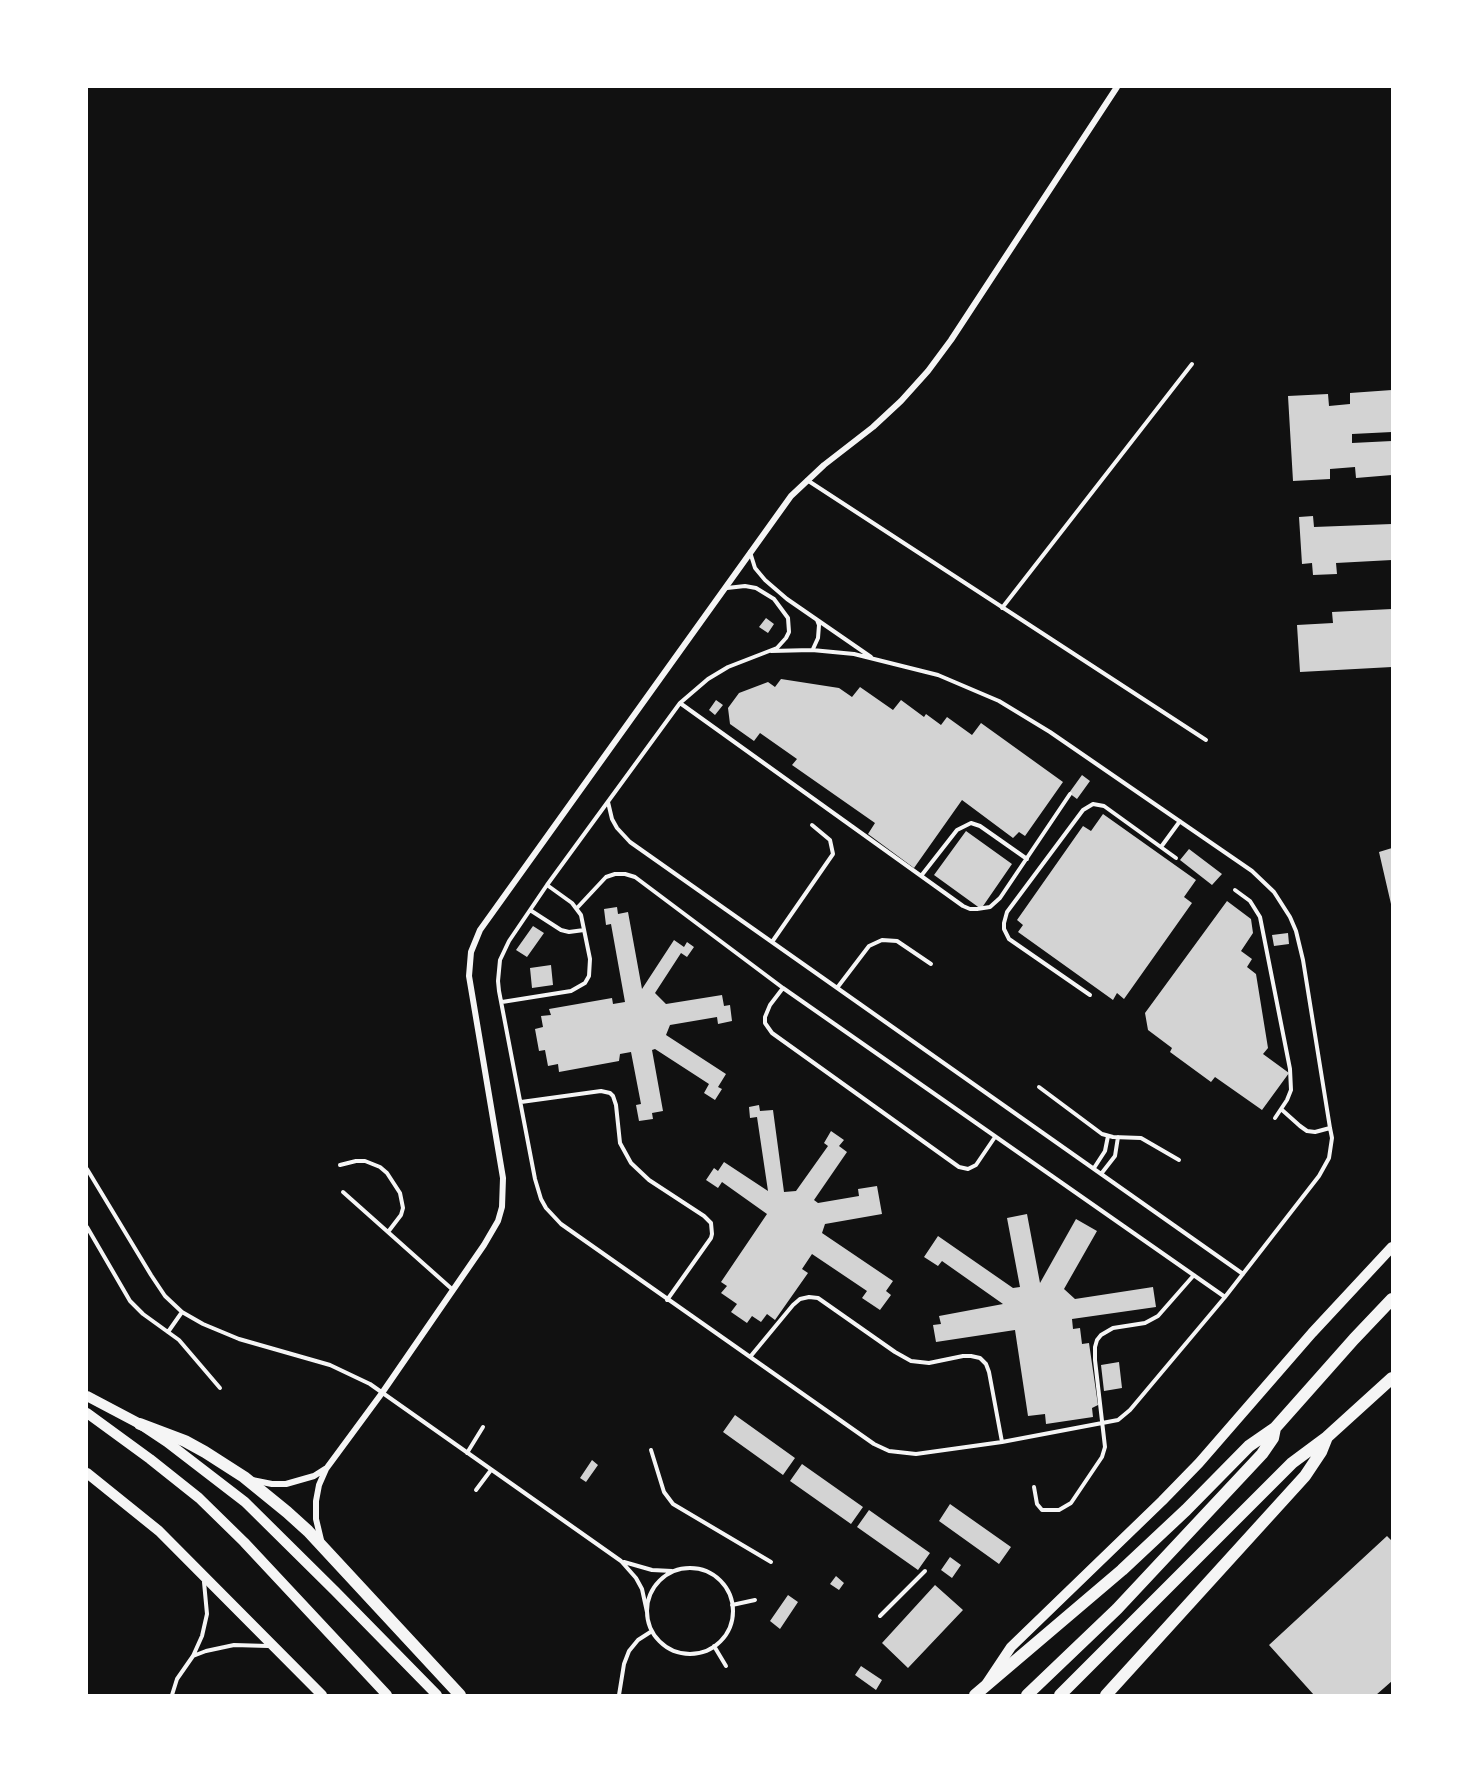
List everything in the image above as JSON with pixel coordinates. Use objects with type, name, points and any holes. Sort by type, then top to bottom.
[{"type":"main road","points":[[985,1686],[1011,1647],[1199,1463],[1312,1333],[1392,1247]]},
{"type":"main road","points":[[975,1695],[1122,1570],[1250,1446],[1275,1428],[1392,1299]]},
{"type":"main road","points":[[1060,1695],[1292,1463],[1327,1437],[1392,1378]]},
{"type":"main road","points":[[87,1395],[140,1424],[220,1481],[253,1509],[437,1695]]},
{"type":"main road","points":[[87,1413],[200,1498],[387,1695]]},
{"type":"main road","points":[[140,1424],[185,1441],[244,1477],[287,1512],[460,1695]]},
{"type":"main road","points":[[1027,1695],[1158,1567],[1262,1454],[1275,1428]]},
{"type":"main road","points":[[1106,1695],[1305,1476],[1321,1452],[1327,1437]]},
{"type":"main road","points":[[87,1473],[136,1510],[200,1570],[322,1695]]},
{"type":"street","points":[[326,1551],[319,1536],[316,1501],[319,1485],[326,1469],[382,1393],[498,1221],[504,1193],[501,1164],[469,976],[470,958],[480,930],[777,514],[807,480],[873,428],[928,371],[951,340],[1117,87]]},
{"type":"street","points":[[244,1477],[272,1484],[286,1484],[307,1479],[326,1469]]},
{"type":"lane","points":[[1002,608],[1192,364]]},
{"type":"lane","points":[[807,480],[1206,740]]},
{"type":"lane","points":[[750,552],[754,568],[759,575],[779,592],[874,659]]},
{"type":"lane","points":[[724,589],[745,586],[756,588],[774,599],[784,611],[789,625],[789,632],[783,644],[771,651],[728,667],[708,679],[680,703],[547,885],[509,941],[500,960],[498,981],[538,1189],[546,1208],[561,1224],[668,1300],[874,1444],[889,1451],[898,1454],[916,1454],[1002,1442],[1118,1420],[1130,1410],[1225,1297],[1325,1167],[1331,1148],[1330,1128],[1303,960],[1290,917],[1264,880],[1027,716],[999,701],[938,675],[854,654],[812,650],[771,651]]},
{"type":"lane","points":[[774,599],[779,592]]},
{"type":"lane","points":[[812,650],[819,638],[817,619]]},
{"type":"lane","points":[[680,703],[970,909],[984,909],[996,903],[1070,794]]},
{"type":"lane","points":[[608,802],[616,828],[630,842],[1243,1274]]},
{"type":"lane","points":[[1090,995],[1009,939],[1004,928],[1005,917],[1087,806],[1093,804],[1104,806],[1176,858]]},
{"type":"lane","points":[[1161,847],[1180,821]]},
{"type":"lane","points":[[921,876],[957,830],[971,823],[980,826],[1026,859]]},
{"type":"lane","points":[[772,942],[833,854],[834,849],[830,840],[812,825]]},
{"type":"lane","points":[[577,908],[606,877],[615,874],[635,877],[783,988],[1225,1297]]},
{"type":"lane","points":[[502,1002],[571,991],[585,983],[589,976],[591,968],[584,930],[577,908],[547,885]]},
{"type":"lane","points":[[1235,890],[1255,908],[1262,926],[1292,1080],[1291,1090],[1275,1118]]},
{"type":"lane","points":[[530,910],[561,930],[568,932],[584,930]]},
{"type":"lane","points":[[837,988],[869,946],[882,940],[897,941],[931,964]]},
{"type":"lane","points":[[783,988],[770,1005],[765,1017],[765,1023],[772,1033],[959,1167],[968,1169],[976,1165],[995,1137]]},
{"type":"lane","points":[[1039,1087],[1102,1134],[1141,1138],[1179,1160]]},
{"type":"lane","points":[[521,1102],[601,1091],[610,1093],[616,1105],[620,1143],[631,1163],[649,1180],[711,1223],[711,1239],[668,1300]]},
{"type":"lane","points":[[1281,1109],[1307,1131],[1315,1132],[1330,1128]]},
{"type":"lane","points":[[1094,1168],[1105,1151],[1108,1136]]},
{"type":"lane","points":[[1101,1174],[1115,1156],[1118,1137]]},
{"type":"lane","points":[[340,1166],[365,1161],[381,1167],[387,1173],[400,1193],[403,1208],[401,1215],[388,1232]]},
{"type":"lane","points":[[87,1169],[151,1275],[165,1296],[182,1312],[203,1324],[239,1339],[344,1370],[370,1384],[621,1561],[636,1578],[642,1589],[651,1631],[665,1646],[684,1654],[695,1654],[714,1646],[721,1640],[731,1623],[732,1605],[729,1594],[715,1576],[695,1568],[673,1571],[651,1570],[621,1561]]},
{"type":"lane","points":[[343,1192],[453,1290]]},
{"type":"lane","points":[[87,1227],[130,1301],[188,1349],[220,1388]]},
{"type":"lane","points":[[1034,1486],[1037,1504],[1042,1510],[1059,1510],[1071,1503],[1104,1452],[1106,1442],[1094,1353],[1097,1340],[1113,1328],[1145,1323],[1158,1316],[1194,1275]]},
{"type":"lane","points":[[750,1357],[793,1305],[800,1299],[818,1298],[911,1361],[929,1363],[971,1356],[980,1358],[986,1364],[989,1372],[1002,1442]]},
{"type":"lane","points":[[168,1332],[182,1312]]},
{"type":"lane","points":[[467,1453],[483,1427]]},
{"type":"lane","points":[[651,1450],[664,1492],[673,1504],[771,1562]]},
{"type":"lane","points":[[476,1491],[491,1470]]},
{"type":"lane","points":[[172,1695],[177,1679],[193,1656],[202,1636],[207,1614],[206,1592],[200,1570]]},
{"type":"lane","points":[[647,1612],[648,1602],[657,1583],[673,1571]]},
{"type":"lane","points":[[880,1616],[926,1571]]},
{"type":"lane","points":[[732,1605],[755,1600]]},
{"type":"lane","points":[[619,1695],[624,1664],[629,1651],[638,1640],[651,1631]]},
{"type":"lane","points":[[193,1656],[234,1645],[248,1644],[277,1648]]},
{"type":"lane","points":[[714,1646],[726,1666]]},
{"type":"building","points":[[1392,390],[1392,432],[1352,434],[1352,443],[1392,441],[1392,475],[1356,478],[1355,467],[1330,469],[1330,479],[1293,481],[1288,396],[1328,394],[1329,406],[1350,404],[1350,393]]},
{"type":"building","points":[[1313,516],[1314,527],[1392,524],[1392,560],[1336,563],[1337,574],[1313,575],[1312,563],[1302,564],[1299,517]]},
{"type":"building","points":[[1392,609],[1392,667],[1300,672],[1297,625],[1333,623],[1332,612]]},
{"type":"building","points":[[766,618],[774,624],[768,633],[759,627]]},
{"type":"building","points":[[781,679],[839,688],[852,697],[860,687],[893,710],[901,700],[924,717],[926,714],[941,725],[947,717],[972,735],[981,723],[1063,782],[1025,836],[1019,832],[1013,838],[962,800],[914,868],[868,834],[875,823],[792,765],[797,759],[760,733],[754,741],[730,724],[728,708],[739,693],[768,682],[775,687]]},
{"type":"building","points":[[716,700],[723,705],[715,715],[709,710]]},
{"type":"building","points":[[1082,775],[1090,781],[1077,799],[1069,793]]},
{"type":"building","points":[[1103,814],[1196,880],[1184,897],[1192,903],[1124,999],[1117,993],[1113,1000],[1018,932],[1023,925],[1017,920],[1083,826],[1091,831]]},
{"type":"building","points":[[966,831],[1012,864],[981,909],[934,875]]},
{"type":"building","points":[[1392,848],[1392,904],[1391,904],[1379,852]]},
{"type":"building","points":[[1189,849],[1222,874],[1212,885],[1180,860]]},
{"type":"building","points":[[1227,901],[1251,919],[1253,933],[1241,951],[1252,959],[1247,967],[1256,974],[1268,1048],[1263,1054],[1289,1073],[1262,1110],[1215,1077],[1211,1082],[1170,1052],[1172,1048],[1148,1030],[1145,1013]]},
{"type":"building","points":[[617,907],[618,914],[628,912],[642,989],[674,940],[684,947],[687,942],[694,947],[687,957],[681,953],[655,993],[666,1004],[722,995],[724,1006],[730,1005],[732,1021],[718,1024],[717,1017],[670,1025],[666,1035],[726,1074],[718,1087],[722,1089],[715,1100],[704,1093],[709,1084],[655,1049],[652,1050],[663,1111],[652,1113],[653,1119],[639,1121],[636,1105],[641,1104],[631,1052],[620,1054],[619,1061],[559,1072],[558,1064],[548,1066],[545,1050],[539,1051],[535,1029],[543,1027],[541,1016],[551,1015],[549,1009],[612,998],[613,1004],[625,1002],[611,924],[606,925],[604,909]]},
{"type":"building","points":[[533,926],[544,933],[527,957],[516,950]]},
{"type":"building","points":[[1288,933],[1289,944],[1274,946],[1272,935]]},
{"type":"building","points":[[551,965],[553,985],[532,988],[530,968]]},
{"type":"building","points":[[759,1105],[760,1111],[773,1110],[784,1192],[796,1191],[828,1146],[824,1143],[831,1131],[844,1140],[839,1146],[847,1152],[814,1200],[818,1203],[859,1196],[858,1189],[877,1186],[882,1214],[825,1224],[822,1233],[893,1281],[886,1291],[891,1295],[880,1310],[862,1298],[867,1291],[812,1254],[802,1269],[808,1273],[775,1320],[767,1314],[761,1322],[752,1316],[747,1323],[731,1312],[737,1304],[721,1293],[727,1286],[721,1282],[767,1214],[722,1182],[718,1188],[706,1180],[714,1168],[718,1171],[724,1162],[768,1191],[757,1117],[750,1118],[749,1107]]},
{"type":"building","points":[[1027,1214],[1040,1283],[1076,1219],[1097,1231],[1064,1289],[1075,1299],[1153,1287],[1156,1307],[1072,1319],[1073,1329],[1080,1328],[1082,1344],[1089,1343],[1098,1405],[1092,1408],[1093,1417],[1046,1424],[1045,1414],[1028,1416],[1015,1330],[936,1342],[933,1325],[941,1324],[939,1316],[1003,1304],[942,1261],[938,1266],[924,1257],[938,1236],[1013,1288],[1020,1287],[1007,1218]]},
{"type":"building","points":[[1119,1362],[1122,1388],[1104,1391],[1101,1365]]},
{"type":"building","points":[[735,1415],[795,1458],[783,1475],[723,1432]]},
{"type":"building","points":[[592,1460],[598,1465],[586,1482],[580,1478]]},
{"type":"building","points":[[802,1464],[863,1507],[851,1524],[790,1481]]},
{"type":"building","points":[[950,1504],[1011,1547],[999,1564],[939,1521]]},
{"type":"building","points":[[869,1510],[930,1553],[918,1570],[857,1527]]},
{"type":"building","points":[[1387,1536],[1392,1541],[1392,1681],[1376,1695],[1314,1695],[1269,1645]]},
{"type":"building","points":[[950,1557],[961,1565],[952,1578],[941,1570]]},
{"type":"building","points":[[836,1576],[844,1583],[839,1590],[830,1584]]},
{"type":"building","points":[[935,1585],[963,1610],[908,1668],[882,1643]]},
{"type":"building","points":[[788,1595],[798,1602],[780,1629],[770,1621]]},
{"type":"building","points":[[861,1666],[882,1680],[876,1690],[855,1675]]}]
